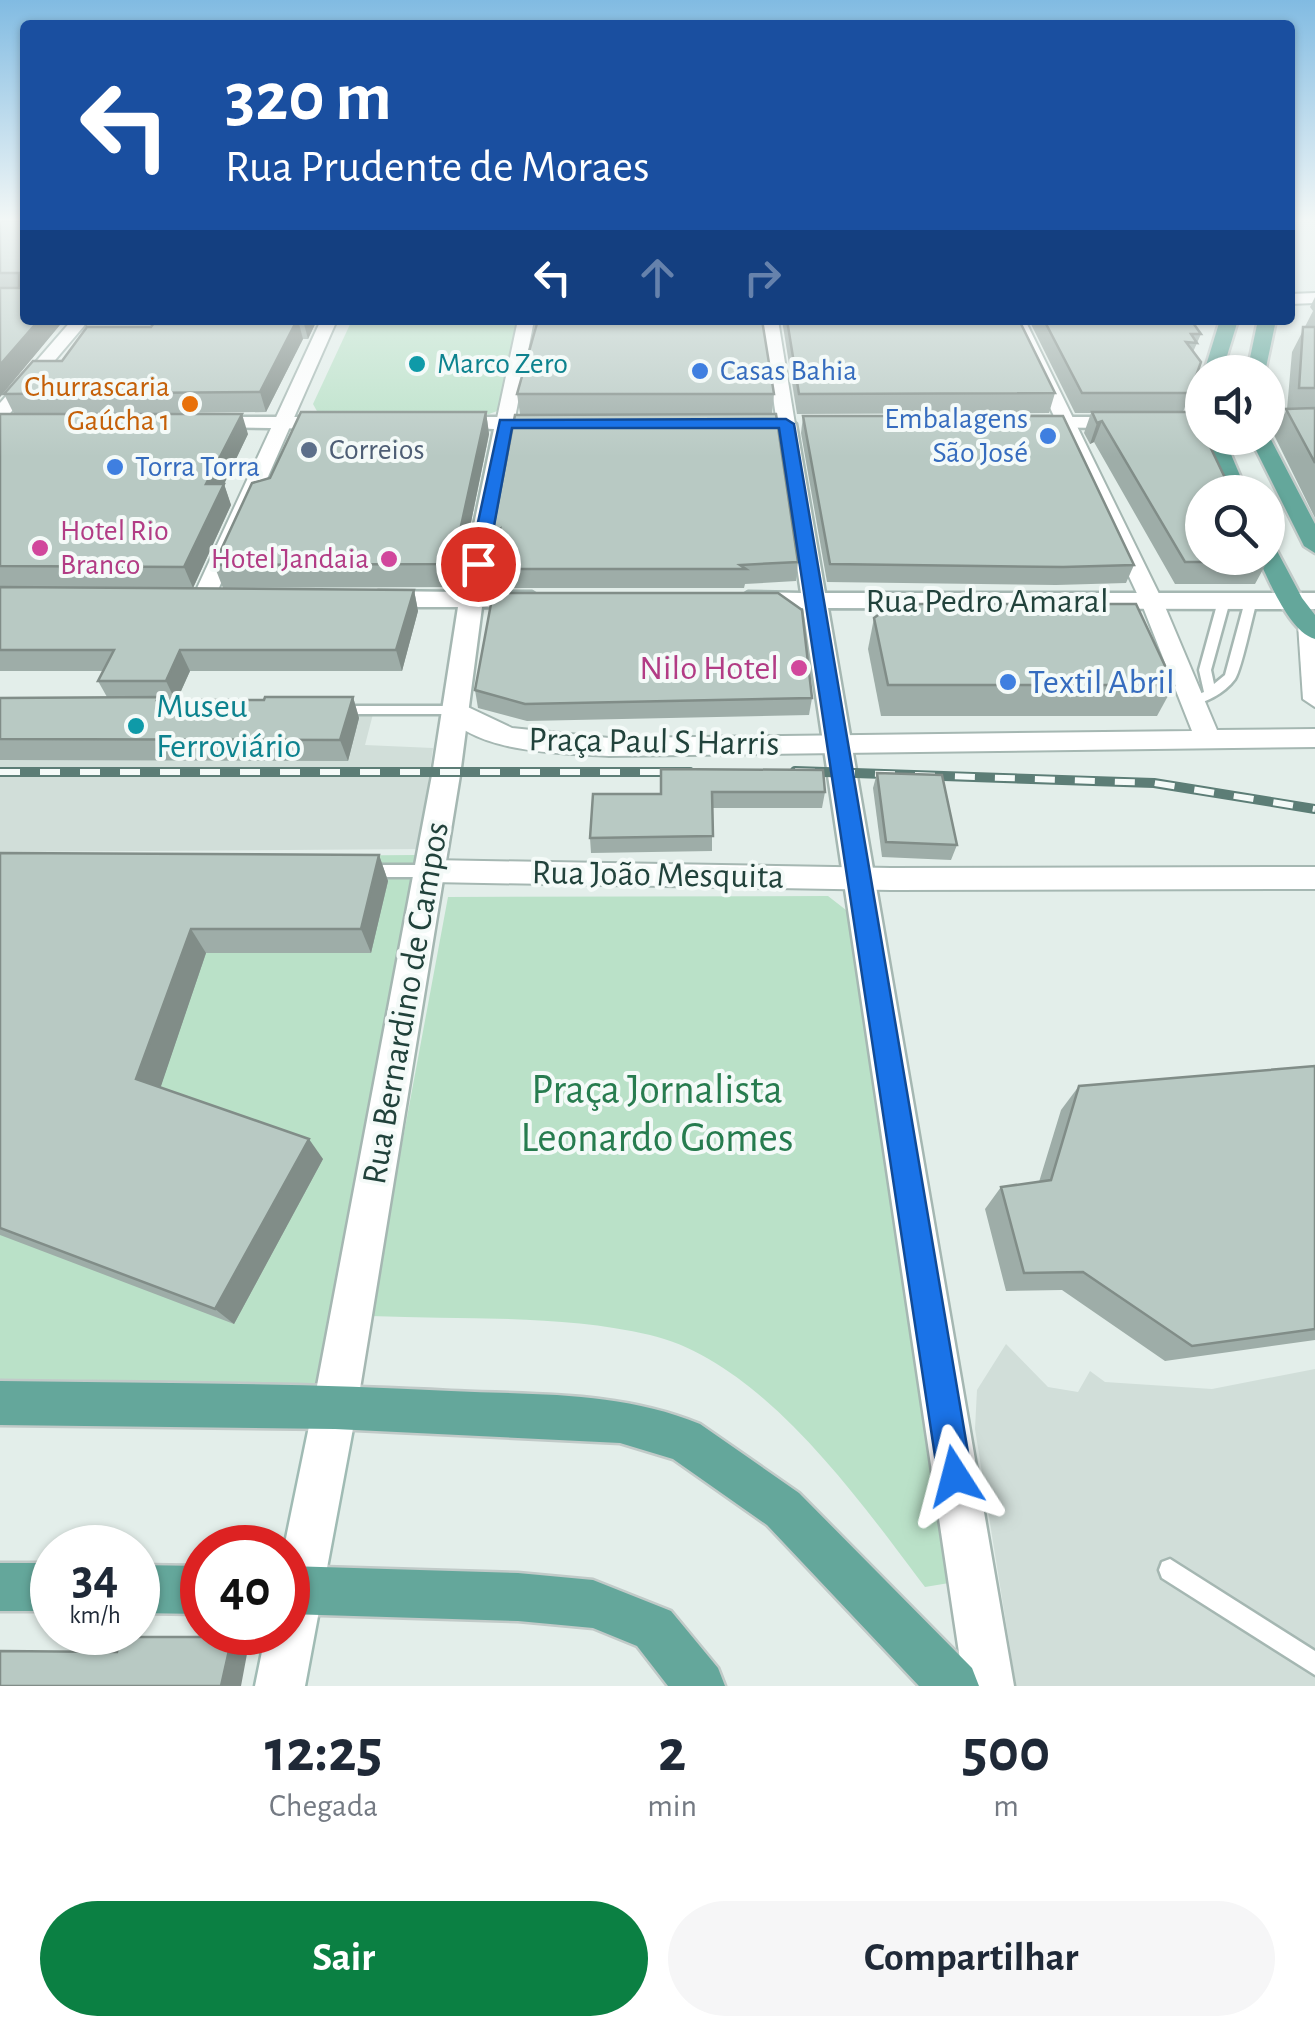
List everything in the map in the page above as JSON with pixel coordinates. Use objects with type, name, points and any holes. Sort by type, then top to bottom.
[{"type":"main road","points":[[1218,355],[1227,325]]},
{"type":"main road","points":[[1260,355],[1267,325]]},
{"type":"main road","points":[[1269,455],[1315,546]]},
{"type":"main road","points":[[1282,575],[1308,614]]},
{"type":"main road","points":[[0,1403],[330,1424],[620,1421],[684,1440],[784,1510],[954,1686]]},
{"type":"main road","points":[[310,1579],[593,1604],[654,1628],[700,1686]]},
{"type":"main road","points":[[0,1587],[30,1588]]},
{"type":"street","points":[[6,420],[77,325]]},
{"type":"street","points":[[203,599],[328,325]]},
{"type":"street","name":"Rua Bernardino de Campos","points":[[308,1525],[330,1424],[430,871],[472,600],[525,325]]},
{"type":"street","points":[[771,325],[837,742],[875,879],[989,1686]]},
{"type":"street","points":[[1019,325],[1200,698],[1207,737]]},
{"type":"street","points":[[188,423],[359,423]]},
{"type":"street","points":[[432,423],[580,424]]},
{"type":"street","points":[[1011,424],[1185,423]]},
{"type":"street","points":[[1285,423],[1315,423]]},
{"type":"street","points":[[356,599],[548,600]]},
{"type":"street","name":"Rua Pedro Amaral","points":[[719,600],[982,601],[1044,612],[1156,611],[1251,601],[1308,614]]},
{"type":"street","points":[[1308,614],[1315,699]]},
{"type":"street","name":"Praça Paul S Harris","points":[[455,710],[479,729],[516,740],[609,747],[1315,738]]},
{"type":"street","name":"Rua João Mesquita","points":[[430,871],[875,879],[1315,878]]},
{"type":"street","name":"Rua Bernardino de Campos","points":[[280,1686],[285,1655]]},
{"type":"lane","points":[[1200,698],[1224,601]]},
{"type":"lane","points":[[1200,698],[1230,677],[1251,601]]},
{"type":"lane","name":"Praça Paul S Harris","points":[[317,710],[455,710]]},
{"type":"lane","name":"Rua João Mesquita","points":[[352,871],[430,871]]},
{"type":"lane","points":[[1170,1570],[1315,1664]]},
{"type":"shaded area","points":[[0,714],[373,714],[365,745],[433,748],[419,849],[0,852]]},
{"type":"shaded area","points":[[1006,1344],[1048,1387],[1078,1392],[1090,1371],[1105,1382],[1212,1389],[1315,1369],[1315,1686],[1016,1686],[975,1429],[977,1390]]},
{"type":"green space","points":[[350,325],[516,325],[500,410],[489,414],[318,413],[313,404]]},
{"type":"green space","points":[[415,855],[319,1384],[0,1380],[0,858]]},
{"type":"green space","name":"Praça Jornalista Leonardo Gomes","points":[[828,896],[846,910],[852,922],[949,1583],[925,1587],[805,1438],[731,1373],[691,1350],[650,1335],[581,1324],[370,1316],[448,897]]},
{"type":"building","points":[[0,300],[20,300],[20,325],[35,325],[0,365]]},
{"type":"building","points":[[294,325],[260,392],[4,394],[33,361],[62,361],[87,327]]},
{"type":"building","points":[[537,325],[763,325],[774,394],[517,394]]},
{"type":"building","points":[[788,325],[1021,325],[1055,393],[799,394]]},
{"type":"building","points":[[1047,325],[1195,325],[1201,334],[1191,334],[1197,343],[1186,342],[1196,355],[1185,355],[1185,393],[1082,393]]},
{"type":"building","points":[[1303,327],[1315,327],[1315,388],[1299,388]]},
{"type":"building","points":[[1315,408],[1315,463],[1286,409]]},
{"type":"building","points":[[301,412],[486,412],[454,558],[446,564],[214,565],[252,483],[270,478]]},
{"type":"building","points":[[1092,412],[1185,412],[1185,455],[1214,455],[1224,475],[1185,475],[1185,562],[1102,421],[1097,423]]},
{"type":"building","points":[[0,414],[242,414],[206,484],[224,484],[184,567],[0,566]]},
{"type":"building","points":[[776,414],[798,562],[740,565],[746,569],[492,566],[500,529],[492,534],[515,415]]},
{"type":"building","points":[[803,416],[1063,416],[1134,565],[830,564]]},
{"type":"building","points":[[0,587],[414,590],[396,650],[180,650],[166,681],[98,681],[114,650],[0,650]]},
{"type":"building","points":[[493,593],[778,593],[802,610],[812,698],[525,704],[475,690]]},
{"type":"building","points":[[893,604],[1136,604],[1174,685],[888,685],[874,618]]},
{"type":"building","points":[[159,697],[157,700],[353,697],[340,740],[0,739],[0,698]]},
{"type":"building","points":[[661,769],[823,770],[825,792],[712,792],[713,836],[590,838],[593,794],[661,794]]},
{"type":"building","points":[[877,773],[942,775],[957,845],[886,842]]},
{"type":"building","points":[[0,853],[379,855],[361,929],[191,929],[136,1079],[309,1139],[215,1309],[0,1228]]},
{"type":"building","points":[[1315,1066],[1315,1329],[1192,1346],[1083,1272],[1024,1273],[1001,1187],[1051,1180],[1079,1086]]},
{"type":"building","points":[[160,1637],[180,1637],[180,1655],[228,1655],[221,1686],[0,1686],[0,1651],[30,1651],[30,1655],[160,1655]]},
{"type":"railway","points":[[795,771],[1154,783],[1315,809]]},
{"type":"railway","points":[[0,772],[690,772]]},
{"type":"place","name":"Marco Zero","points":[[417,364]]},
{"type":"place","name":"Casas Bahia","points":[[700,371]]},
{"type":"place","name":"Churrascaria Gaúcha 1","points":[[190,404]]},
{"type":"place","name":"Embalagens São José","points":[[1048,436]]},
{"type":"place","name":"Correios","points":[[309,450]]},
{"type":"place","name":"Torra Torra","points":[[115,467]]},
{"type":"place","name":"Hotel Rio Branco","points":[[40,548]]},
{"type":"place","name":"Hotel Jandaia","points":[[389,559]]},
{"type":"place","name":"Nilo Hotel","points":[[799,668]]},
{"type":"place","name":"Textil Abril","points":[[1008,682]]},
{"type":"place","name":"Museu Ferroviário","points":[[136,726]]},
{"type":"route","points":[[478,564],[505,423],[786,424],[955,1476]]}]
